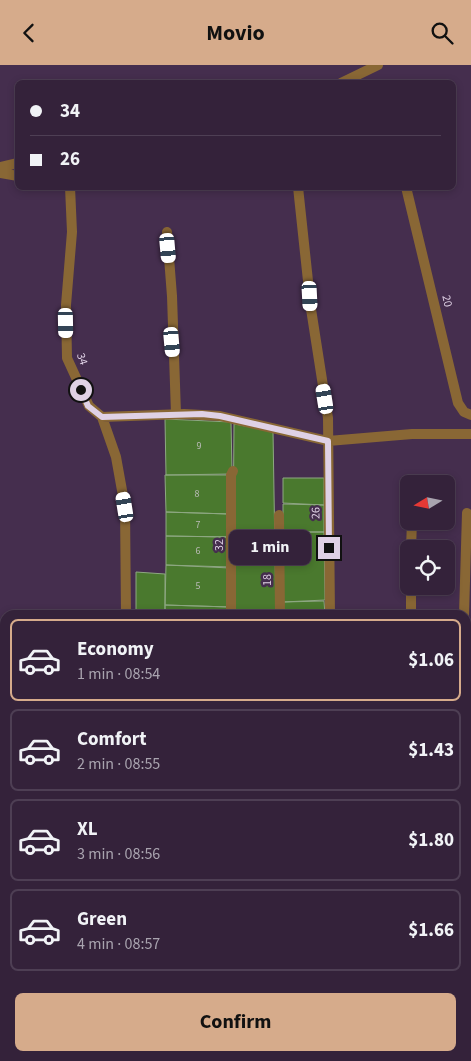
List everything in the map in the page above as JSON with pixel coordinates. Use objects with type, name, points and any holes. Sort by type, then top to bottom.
[{"type":"street","points":[[347,80],[378,65]]},
{"type":"street","points":[[0,167],[15,164]]},
{"type":"street","points":[[0,173],[15,176]]},
{"type":"street","name":"34","points":[[70,190],[72,232],[66,305],[67,358],[88,406],[102,417]]},
{"type":"street","name":"26","points":[[298,190],[311,309],[328,418],[330,610]]},
{"type":"street","name":"20","points":[[407,190],[458,403],[464,412],[471,415]]},
{"type":"street","points":[[167,233],[172,296],[176,414]]},
{"type":"street","points":[[126,610],[125,507],[116,457],[102,417],[176,414],[220,416],[328,441],[412,434],[471,434]]},
{"type":"street","name":"32","points":[[232,473],[232,610]]},
{"type":"street","points":[[464,610],[466,513]]},
{"type":"street","name":"18","points":[[279,515],[280,610]]},
{"type":"street","points":[[411,595],[411,610]]},
{"type":"building","points":[[165,419],[231,422],[232,471],[229,474],[166,475]]},
{"type":"building","points":[[234,424],[273,431],[275,553],[233,553]]},
{"type":"building","points":[[165,475],[228,475],[229,514],[166,512]]},
{"type":"building","points":[[283,478],[324,478],[324,505],[283,503]]},
{"type":"building","points":[[283,504],[324,505],[324,532],[283,532]]},
{"type":"building","points":[[166,512],[229,514],[229,537],[166,536]]},
{"type":"building","points":[[283,532],[324,532],[325,600],[283,602]]},
{"type":"building","points":[[166,536],[229,537],[230,567],[166,565]]},
{"type":"building","points":[[233,553],[275,555],[276,610],[233,610]]},
{"type":"building","points":[[166,565],[230,568],[230,607],[165,605]]},
{"type":"building","points":[[136,572],[165,574],[165,610],[136,610]]},
{"type":"building","points":[[324,601],[325,610],[283,610],[283,602]]},
{"type":"building","points":[[165,605],[230,607],[230,610],[165,610]]},
{"type":"route","points":[[81,390],[88,406],[102,417],[202,414],[220,416],[328,441],[329,548]]}]
